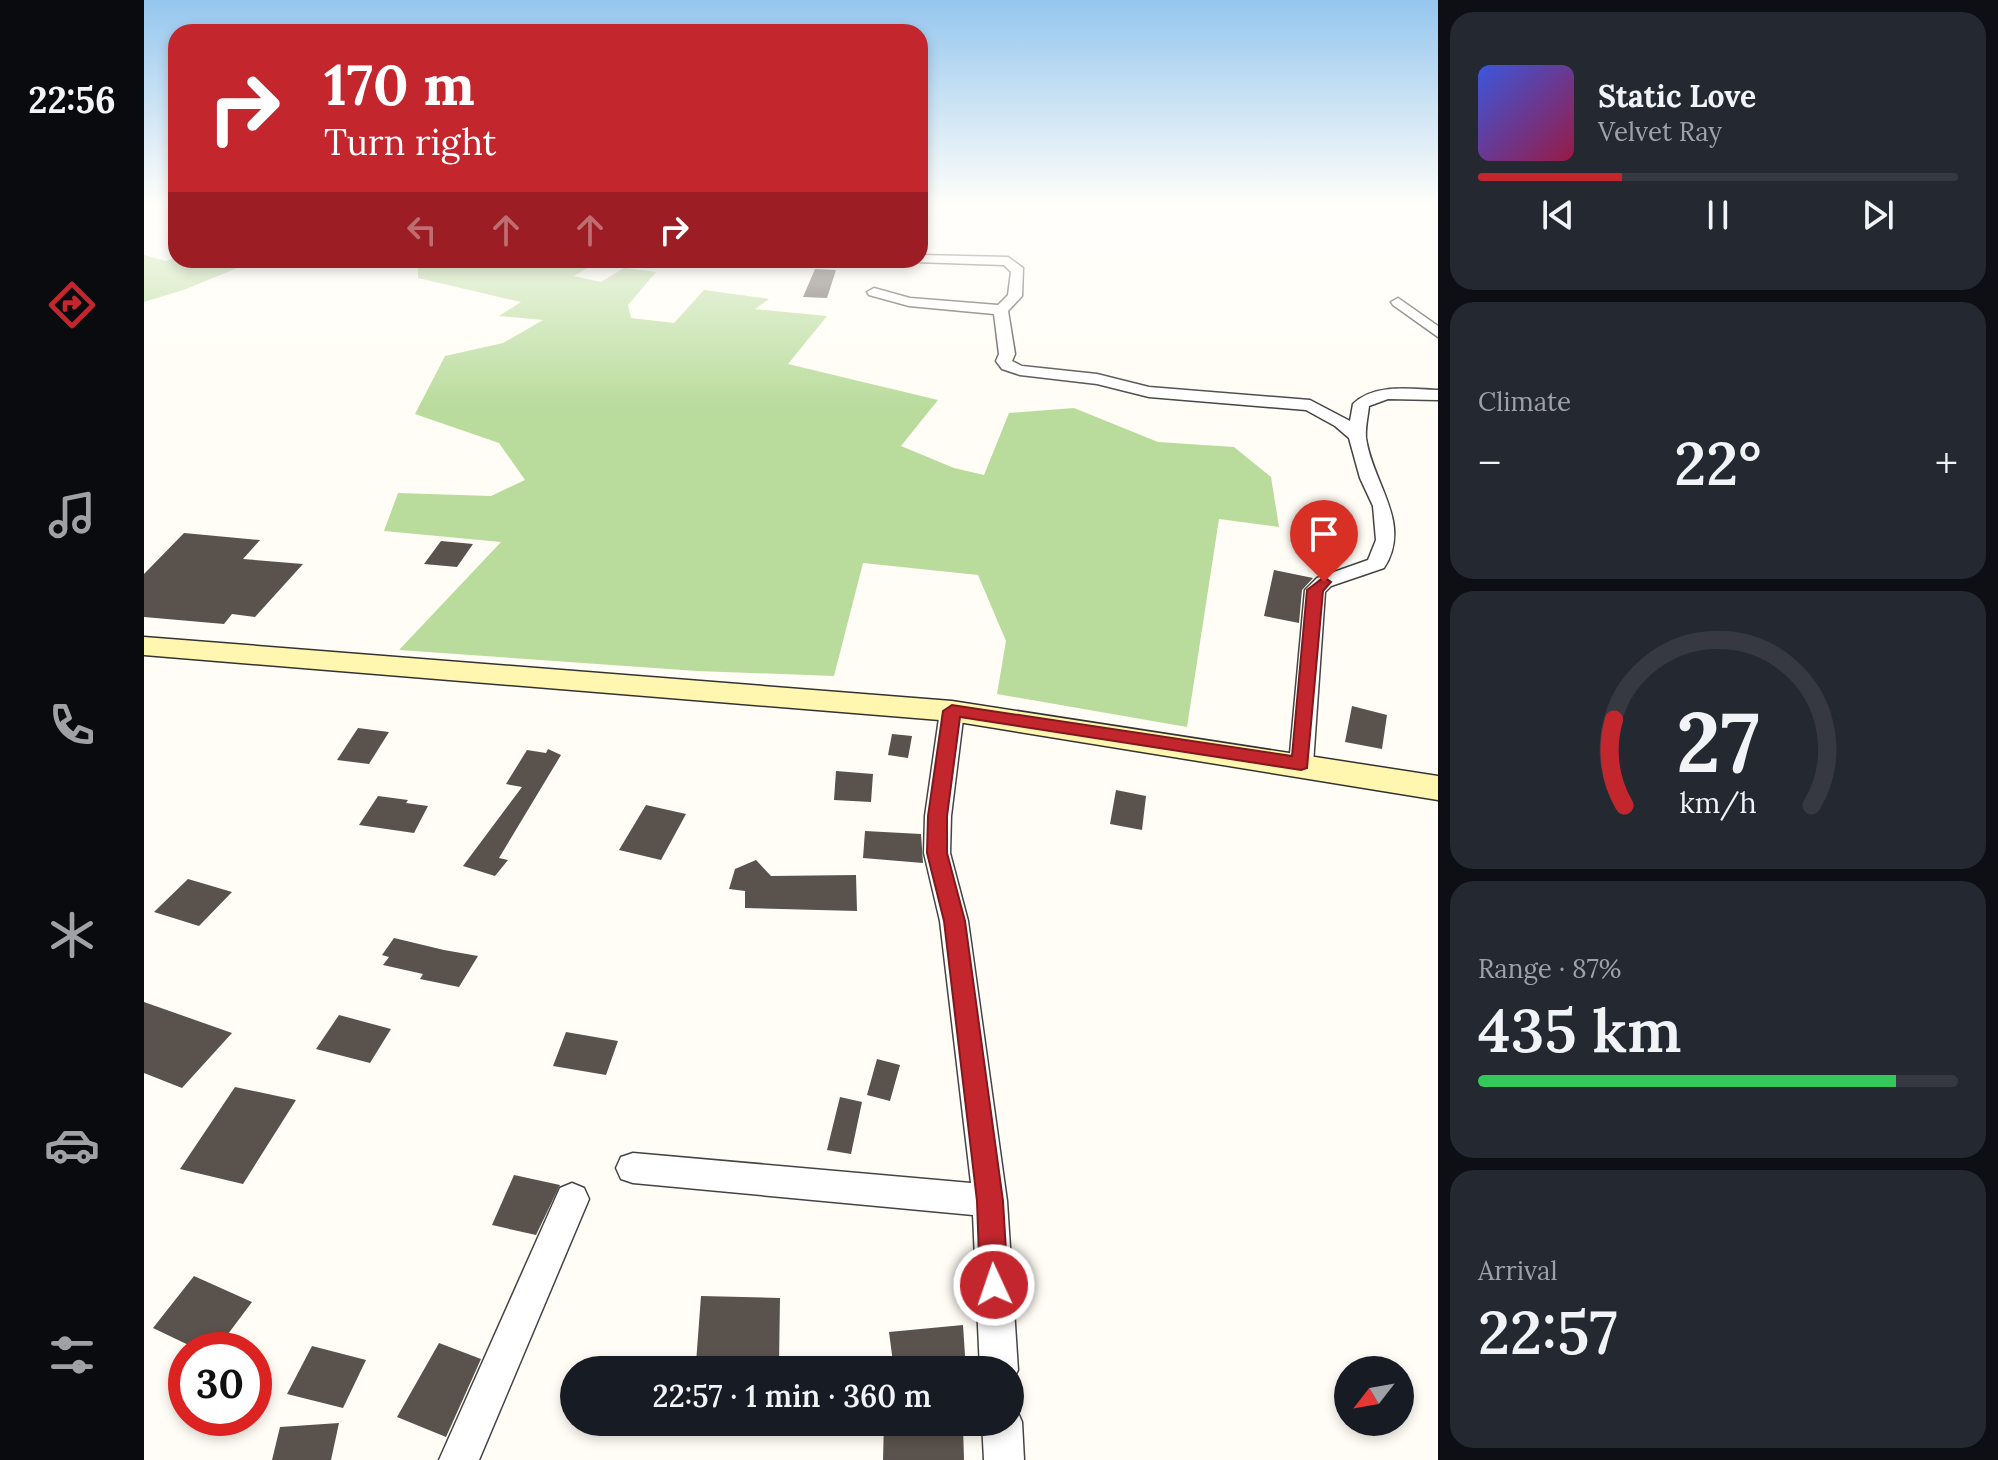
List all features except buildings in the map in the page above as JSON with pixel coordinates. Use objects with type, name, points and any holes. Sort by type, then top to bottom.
[{"type":"main road","points":[[145,646],[952,711],[1438,788]]},
{"type":"street","points":[[874,292],[909,302],[1001,310],[1015,296],[1018,271]]},
{"type":"street","points":[[1398,302],[1438,333]]},
{"type":"street","points":[[1001,310],[1007,354],[1004,361],[1008,366],[1097,379],[1149,392],[1310,405],[1341,422],[1357,436]]},
{"type":"street","points":[[1301,764],[1315,590],[1324,582],[1377,564],[1386,540],[1382,506],[1369,478],[1357,436],[1361,404],[1372,397],[1391,393],[1438,395]]},
{"type":"street","points":[[952,711],[938,816],[937,853],[954,921],[990,1201],[998,1356]]},
{"type":"street","points":[[633,1168],[990,1201]]},
{"type":"street","points":[[459,1460],[572,1199]]},
{"type":"street","points":[[1003,1436],[1004,1460]]},
{"type":"green space","points":[[144,271],[230,271],[186,289],[144,302]]},
{"type":"green space","points":[[418,271],[582,271],[574,276],[601,282],[619,271],[656,272],[628,305],[631,318],[674,323],[704,290],[769,299],[755,309],[827,316],[788,364],[938,400],[901,446],[954,468],[984,475],[1009,413],[1074,408],[1158,442],[1234,447],[1271,477],[1279,527],[1219,519],[1187,727],[997,694],[1006,641],[978,575],[863,563],[834,676],[697,671],[399,650],[501,542],[384,531],[398,493],[491,496],[525,480],[499,443],[415,414],[445,356],[503,343],[543,320],[499,316],[521,302],[418,278]]},
{"type":"route","points":[[994,1285],[990,1201],[954,921],[937,853],[938,816],[952,711],[1301,764],[1315,590],[1324,582]]}]
